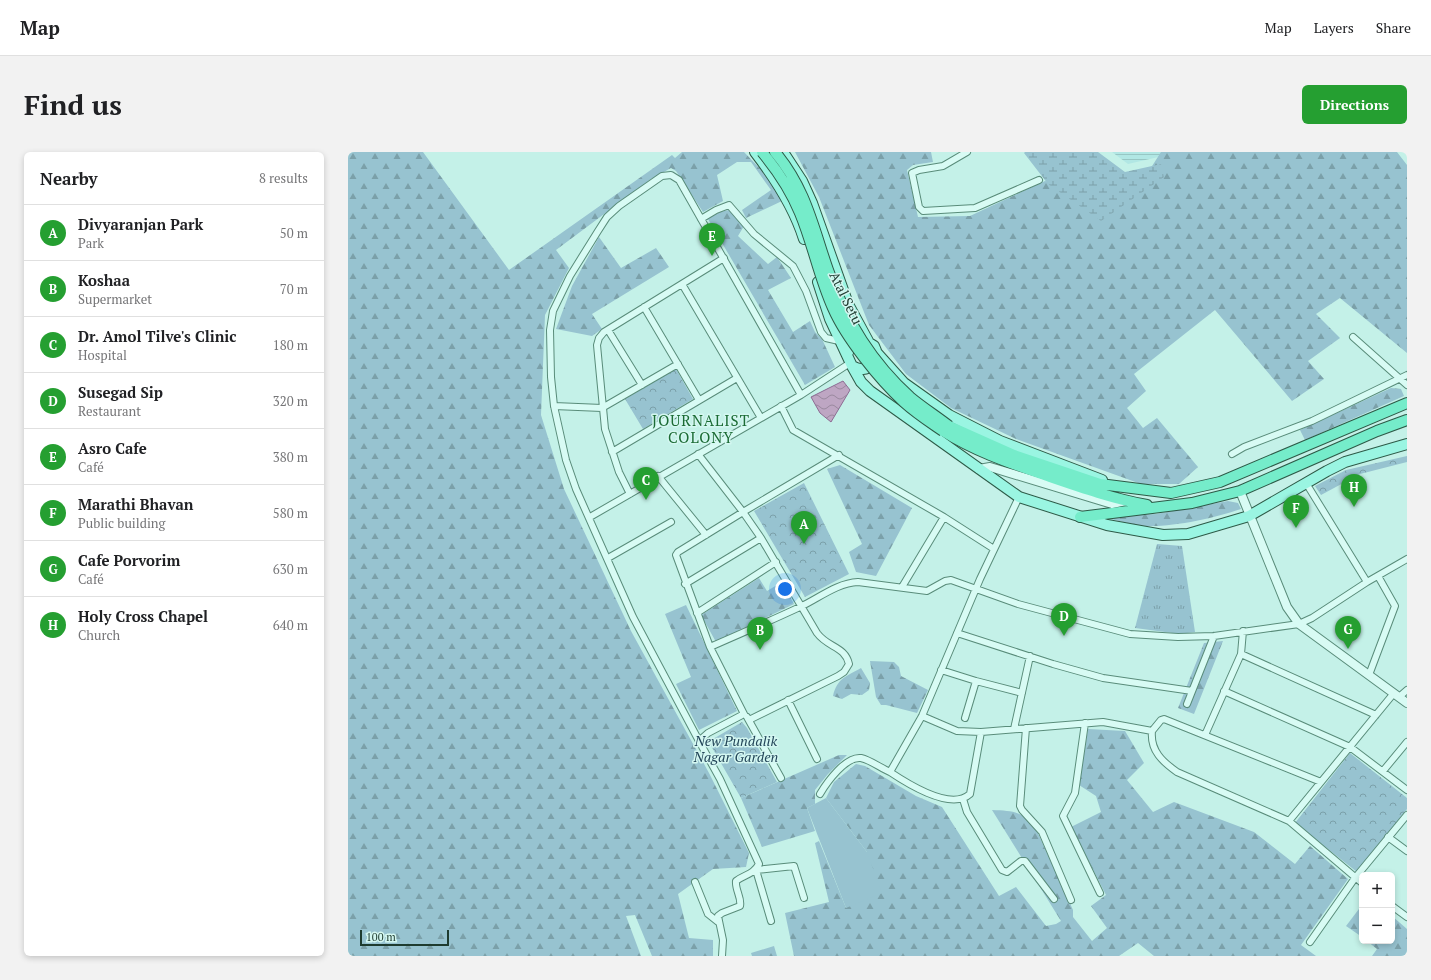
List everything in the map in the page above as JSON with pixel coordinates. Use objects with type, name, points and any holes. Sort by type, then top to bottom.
[{"type":"highway","name":"Atal Setu","points":[[762,152],[778,172],[800,214],[819,273],[833,310],[848,334],[864,357],[904,402],[946,429]]},
{"type":"highway","name":"Atal Setu","points":[[775,152],[786,166],[809,210],[828,270],[842,306],[854,329],[869,352],[905,392],[946,429]]},
{"type":"highway","points":[[946,429],[963,444],[1004,461],[1070,479],[1171,493],[1220,482],[1407,403]]},
{"type":"highway","points":[[1080,517],[1192,503],[1240,491],[1377,431],[1407,420]]},
{"type":"highway","points":[[1070,479],[1126,501],[1156,507]]},
{"type":"main road","points":[[755,152],[778,184],[802,231],[830,319],[839,342],[861,382],[870,391],[969,463],[980,469],[1019,497],[1107,525],[1163,535],[1188,534],[1249,516],[1345,462],[1407,444]]},
{"type":"main road","points":[[783,152],[802,181],[812,203],[848,304],[868,341],[874,346],[877,353],[904,384],[949,415],[1000,441],[1115,485]]},
{"type":"main road","points":[[850,361],[852,343],[860,340],[868,341]]},
{"type":"main road","points":[[850,361],[860,370],[870,368],[875,363],[877,353]]},
{"type":"street","points":[[967,152],[943,166],[912,173],[919,207],[923,211],[975,208],[1039,180]]},
{"type":"street","points":[[722,956],[723,940],[718,922],[718,916],[740,906],[741,903],[736,881],[740,877],[751,874],[756,870],[759,864],[720,779],[633,617],[576,488],[566,460],[554,406],[550,377],[550,330],[554,311],[570,276],[607,217],[618,206],[662,176],[672,175],[679,180],[801,395]]},
{"type":"street","points":[[701,219],[724,206],[730,205],[754,234],[792,266],[806,291],[820,332],[826,338],[839,342]]},
{"type":"street","points":[[630,494],[619,472],[605,429],[597,345],[599,338],[608,330],[724,258]]},
{"type":"street","points":[[682,284],[761,418]]},
{"type":"street","points":[[644,307],[699,400]]},
{"type":"street","points":[[608,330],[642,385]]},
{"type":"street","points":[[1353,337],[1398,379],[1407,385]]},
{"type":"street","points":[[590,517],[658,476],[801,395],[850,361]]},
{"type":"street","points":[[554,406],[602,408],[678,364]]},
{"type":"street","points":[[1232,454],[1312,421],[1407,376]]},
{"type":"street","points":[[612,452],[737,378]]},
{"type":"street","points":[[781,406],[793,430],[839,455],[944,517],[994,549]]},
{"type":"street","points":[[698,454],[761,538],[776,562],[800,607],[822,639],[828,644],[842,651],[847,657],[849,664],[844,672],[838,676],[749,720]]},
{"type":"street","points":[[781,778],[749,720],[744,714],[710,647],[685,584],[676,555],[678,552],[743,512],[839,455]]},
{"type":"street","points":[[980,469],[990,467],[1112,504],[1126,501]]},
{"type":"street","points":[[658,476],[706,535]]},
{"type":"street","points":[[1306,483],[1367,582]]},
{"type":"street","points":[[1240,491],[1287,607],[1299,624],[1407,703]]},
{"type":"street","points":[[890,772],[922,716],[975,590],[1019,497]]},
{"type":"street","points":[[902,587],[944,517]]},
{"type":"street","points":[[608,558],[671,522]]},
{"type":"street","points":[[685,584],[761,538]]},
{"type":"street","points":[[710,647],[800,607],[848,582],[927,591],[945,581],[951,580],[975,590],[1032,608],[1130,634],[1178,637],[1214,636],[1299,624],[1312,618],[1367,582],[1407,559]]},
{"type":"street","points":[[697,613],[776,562]]},
{"type":"street","points":[[1369,675],[1395,606],[1378,576]]},
{"type":"street","points":[[1205,736],[1241,654],[1243,631]]},
{"type":"street","points":[[957,633],[1103,678],[1192,691]]},
{"type":"street","points":[[1187,704],[1214,636]]},
{"type":"street","points":[[1241,654],[1376,714]]},
{"type":"street","points":[[1014,729],[1030,656]]},
{"type":"street","points":[[941,670],[1022,693]]},
{"type":"street","points":[[965,718],[976,681]]},
{"type":"street","points":[[1289,822],[1376,714],[1396,695],[1407,690]]},
{"type":"street","points":[[1224,691],[1350,747],[1407,790]]},
{"type":"street","points":[[788,700],[817,759]]},
{"type":"street","points":[[699,741],[708,733],[744,714]]},
{"type":"street","points":[[922,716],[957,731],[981,732],[1103,722],[1152,731]]},
{"type":"street","points":[[1321,782],[1164,719],[1161,720],[1152,731],[1151,738],[1155,752],[1166,764],[1177,772],[1289,822],[1359,881]]},
{"type":"street","points":[[1085,723],[1074,793],[1063,816],[1100,893]]},
{"type":"street","points":[[1026,728],[1020,806],[1042,832],[1071,900]]},
{"type":"street","points":[[820,794],[826,783],[846,764],[854,759],[862,758],[890,772],[910,786],[942,798],[963,799],[970,794],[981,732]]},
{"type":"street","points":[[1383,771],[1407,742]]},
{"type":"street","points":[[963,799],[967,812],[1002,870],[1007,872],[1021,861],[1025,861],[1054,899]]},
{"type":"street","points":[[1310,942],[1355,878],[1407,815]]},
{"type":"street","points":[[1388,837],[1407,851]]},
{"type":"street","points":[[756,870],[794,866],[804,898]]},
{"type":"street","points":[[756,870],[772,922]]},
{"type":"street","points":[[695,882],[708,914],[718,922]]},
{"type":"street","points":[[1395,908],[1407,917]]},
{"type":"shaded area","points":[[1112,152],[1192,152],[1167,155],[1128,164]]},
{"type":"green space","points":[[348,152],[423,152],[509,270],[672,155],[675,158],[682,152],[744,152],[767,176],[782,201],[746,218],[742,210],[771,190],[751,162],[737,162],[717,175],[723,201],[703,212],[676,171],[671,168],[651,179],[556,250],[569,268],[545,315],[541,415],[564,489],[631,631],[709,773],[749,853],[746,867],[713,869],[678,894],[689,938],[713,940],[713,956],[652,956],[635,915],[626,916],[641,956],[348,956]]},
{"type":"green space","points":[[795,152],[931,152],[933,162],[913,165],[907,170],[918,217],[970,216],[1045,181],[1104,195],[1147,174],[1161,152],[1397,152],[1407,165],[1407,353],[1340,298],[1316,314],[1340,338],[1308,361],[1324,379],[1292,401],[1215,310],[1134,374],[1146,391],[1127,408],[1143,428],[1157,418],[1198,467],[1179,484],[1141,484],[1016,439],[951,408],[906,374],[869,325],[819,197]]},
{"type":"green space","points":[[1098,152],[1125,172],[1161,164],[1164,177],[1101,221],[1048,184],[1024,153]]},
{"type":"green space","points":[[729,210],[744,226],[738,236],[768,264],[777,257],[791,278],[768,290],[793,332],[810,321],[815,332],[822,339],[835,367],[805,385],[708,219],[720,212]]},
{"type":"green space","points":[[599,237],[621,268],[656,248],[669,267],[592,314],[602,329],[592,336],[556,329],[572,286]]},
{"type":"green space","points":[[676,369],[693,399],[643,429],[625,399]]},
{"type":"green space","points":[[1391,388],[1401,389],[1404,396],[1305,440],[1300,430]]},
{"type":"green space","points":[[1407,456],[1407,462],[1360,474],[1321,495],[1315,486],[1346,470]]},
{"type":"green space","points":[[840,465],[912,508],[876,576],[856,572],[849,552],[862,544],[827,469]]},
{"type":"green space","points":[[804,483],[849,574],[805,597],[754,511]]},
{"type":"green space","points":[[1228,501],[1238,503],[1241,509],[1207,519],[1169,525],[1146,526],[1107,518],[1108,516],[1156,514]]},
{"type":"green space","points":[[1157,544],[1182,546],[1195,632],[1180,634],[1135,628]]},
{"type":"green space","points":[[759,578],[767,591],[782,582],[794,604],[716,642],[701,615]]},
{"type":"green space","points":[[686,605],[737,711],[699,730],[676,684],[691,677],[665,614]]},
{"type":"green space","points":[[1223,641],[1194,714],[1178,708],[1204,643]]},
{"type":"green space","points":[[870,661],[894,662],[899,667],[901,676],[928,690],[917,713],[881,705],[876,697]]},
{"type":"green space","points":[[861,668],[870,683],[869,690],[862,695],[851,694],[842,699],[833,696],[837,685],[843,678]]},
{"type":"green space","name":"New Pundalik Nagar Garden","points":[[742,722],[747,728],[777,782],[741,798],[710,744],[713,739]]},
{"type":"green space","points":[[1088,729],[1125,731],[1144,763],[1127,780],[1153,812],[1174,802],[1254,832],[1295,864],[1310,846],[1348,879],[1301,945],[1316,956],[1154,956],[1138,943],[1119,956],[794,956],[785,913],[829,902],[815,843],[819,841],[846,908],[867,852],[826,798],[834,782],[856,764],[865,766],[916,796],[942,807],[999,896],[1016,887],[1046,926],[1056,924],[1061,921],[992,810],[1018,813],[1027,819],[1037,831],[1073,910],[1073,917],[1092,941],[1107,928],[1091,906],[1106,895],[1071,827],[1101,812],[1096,796],[1079,785]]},
{"type":"green space","points":[[1350,753],[1407,798],[1407,809],[1357,872],[1295,823]]},
{"type":"green space","points":[[839,755],[847,755],[828,774],[815,790],[815,804],[807,808],[815,831],[762,847],[741,798]]},
{"type":"green space","points":[[826,798],[867,852],[882,893],[846,908],[807,808]]},
{"type":"green space","points":[[1359,909],[1359,935],[1346,926]]},
{"type":"green space","points":[[1395,919],[1407,929],[1407,956],[1372,956],[1377,949],[1371,944],[1395,944]]},
{"type":"green space","points":[[774,946],[777,956],[752,956],[751,953]]},
{"type":"water","points":[[843,381],[850,390],[831,422],[820,413],[811,397]]},
{"type":"place","name":"Asro Cafe","points":[[712,256]]},
{"type":"place","name":"Dr. Amol Tilve's Clinic","points":[[646,500]]},
{"type":"place","name":"Holy Cross Chapel","points":[[1354,507]]},
{"type":"place","name":"Marathi Bhavan","points":[[1296,528]]},
{"type":"place","name":"Divyaranjan Park","points":[[804,544]]},
{"type":"place","name":"Susegad Sip","points":[[1064,636]]},
{"type":"place","name":"Cafe Porvorim","points":[[1348,649]]},
{"type":"place","name":"Koshaa","points":[[760,650]]},
{"type":"district","name":"JOURNALIST COLONY","points":[[701,430]]}]
